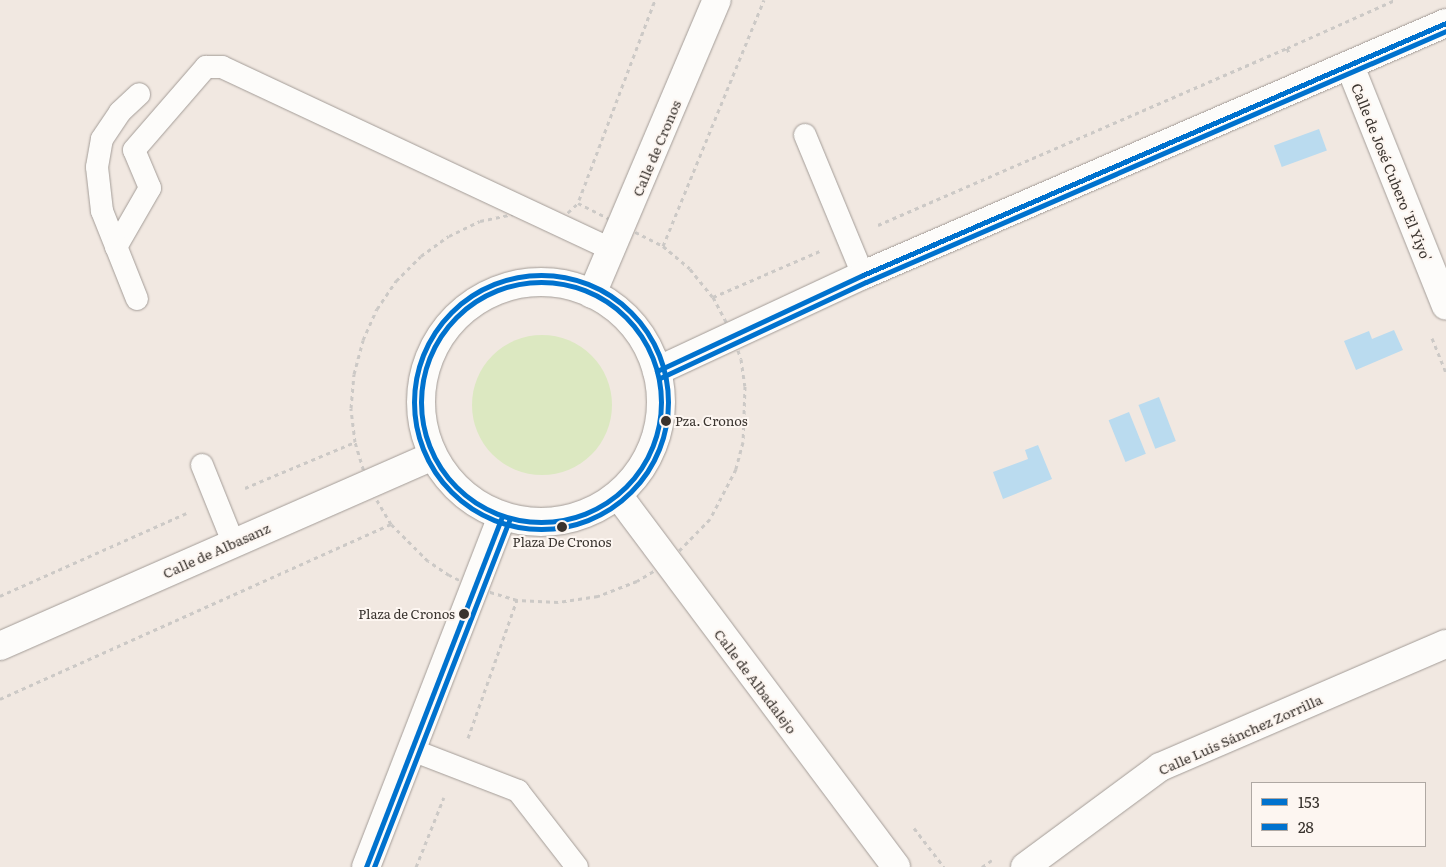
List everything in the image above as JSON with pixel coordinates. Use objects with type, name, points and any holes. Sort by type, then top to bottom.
[{"type":"street","name":"Calle de Cronos","points":[[592,294],[624,224],[717,0]]},
{"type":"street","points":[[657,371],[741,349],[863,275],[1446,23]]},
{"type":"street","name":"Calle de José Cubero 'El Yiyo'","points":[[1350,66],[1446,306]]},
{"type":"street","points":[[556,283],[592,294],[621,312],[643,340],[657,371],[661,396],[654,446],[641,470],[618,495],[575,517],[542,522],[502,516],[474,503],[450,482],[432,456],[421,421],[421,384],[433,348],[454,318],[484,296],[519,284],[556,283]]},
{"type":"street","name":"Calle de Albasanz","points":[[0,646],[432,456]]},
{"type":"street","name":"Calle de Albadalejo","points":[[618,495],[896,867]]},
{"type":"street","points":[[366,867],[502,516]]},
{"type":"street","name":"Calle Luis Sánchez Zorrilla","points":[[1025,867],[1160,767],[1446,644]]},
{"type":"lane","points":[[116,247],[150,188],[134,150],[206,67],[222,67],[612,250]]},
{"type":"lane","points":[[137,299],[102,211],[97,167],[102,139],[120,112],[139,94]]},
{"type":"lane","points":[[805,135],[863,275]]},
{"type":"lane","points":[[202,465],[233,542]]},
{"type":"lane","points":[[412,750],[518,791],[577,867]]},
{"type":"path","points":[[578,203],[624,224],[663,246],[690,269],[713,296],[741,349],[746,414],[736,469],[710,518],[668,563],[637,581],[598,596],[558,602],[517,600],[473,587],[428,561],[391,524],[368,485],[355,442],[352,408],[354,374],[362,340],[377,309],[396,281],[421,256],[449,236],[480,221],[528,211],[562,218],[578,203],[655,0]]},
{"type":"path","points":[[663,246],[764,0]]},
{"type":"path","points":[[1287,48],[1395,0]]},
{"type":"path","points":[[1431,336],[1446,372]]},
{"type":"path","points":[[0,596],[216,500],[355,442]]},
{"type":"path","points":[[0,699],[391,524]]},
{"type":"path","points":[[416,867],[456,767],[517,600]]},
{"type":"green space","points":[[542,335],[556,336],[569,340],[581,346],[592,355],[601,366],[607,378],[611,391],[611,419],[607,432],[601,444],[592,455],[581,464],[569,470],[556,474],[542,475],[528,474],[515,470],[503,464],[492,455],[483,444],[477,432],[473,419],[472,405],[473,391],[477,378],[483,366],[492,355],[503,346],[515,340],[528,336]]},
{"type":"water","points":[[1319,129],[1327,151],[1282,167],[1274,145]]},
{"type":"water","points":[[1394,330],[1403,350],[1356,370],[1344,341],[1369,331],[1372,339]]},
{"type":"water","points":[[1159,397],[1176,441],[1155,449],[1138,405]]},
{"type":"water","points":[[1129,412],[1146,454],[1125,462],[1109,420]]},
{"type":"water","points":[[1038,445],[1052,479],[1003,499],[993,472],[1028,459],[1025,450]]},
{"type":"transit line","name":"153","points":[[657,371],[863,275],[1446,23]]},
{"type":"transit line","name":"28","points":[[660,378],[866,282],[1446,31]]},
{"type":"transit line","name":"28","points":[[541,275],[578,280],[612,296],[631,312],[647,331],[663,365],[668,402],[663,439],[647,473],[631,492],[612,508],[578,524],[541,529],[504,524],[470,508],[451,492],[435,473],[419,439],[414,402],[419,365],[435,331],[451,312],[470,296],[504,280],[541,275]]},
{"type":"transit line","name":"153","points":[[541,282],[564,285],[587,292],[607,303],[626,317],[640,336],[651,356],[658,379],[661,402],[658,425],[651,448],[640,468],[626,487],[607,501],[587,512],[564,519],[541,522],[518,519],[495,512],[475,501],[456,487],[442,468],[431,448],[424,425],[421,402],[424,379],[431,356],[442,336],[456,317],[475,303],[495,292],[518,285],[541,282]]},
{"type":"transit line","name":"153","points":[[366,867],[502,517]]},
{"type":"transit line","name":"28","points":[[374,867],[509,520]]},
{"type":"place","name":"Pza. Cronos","points":[[666,421]]},
{"type":"place","name":"Plaza De Cronos","points":[[562,527]]},
{"type":"place","name":"Plaza de Cronos","points":[[464,614]]}]
